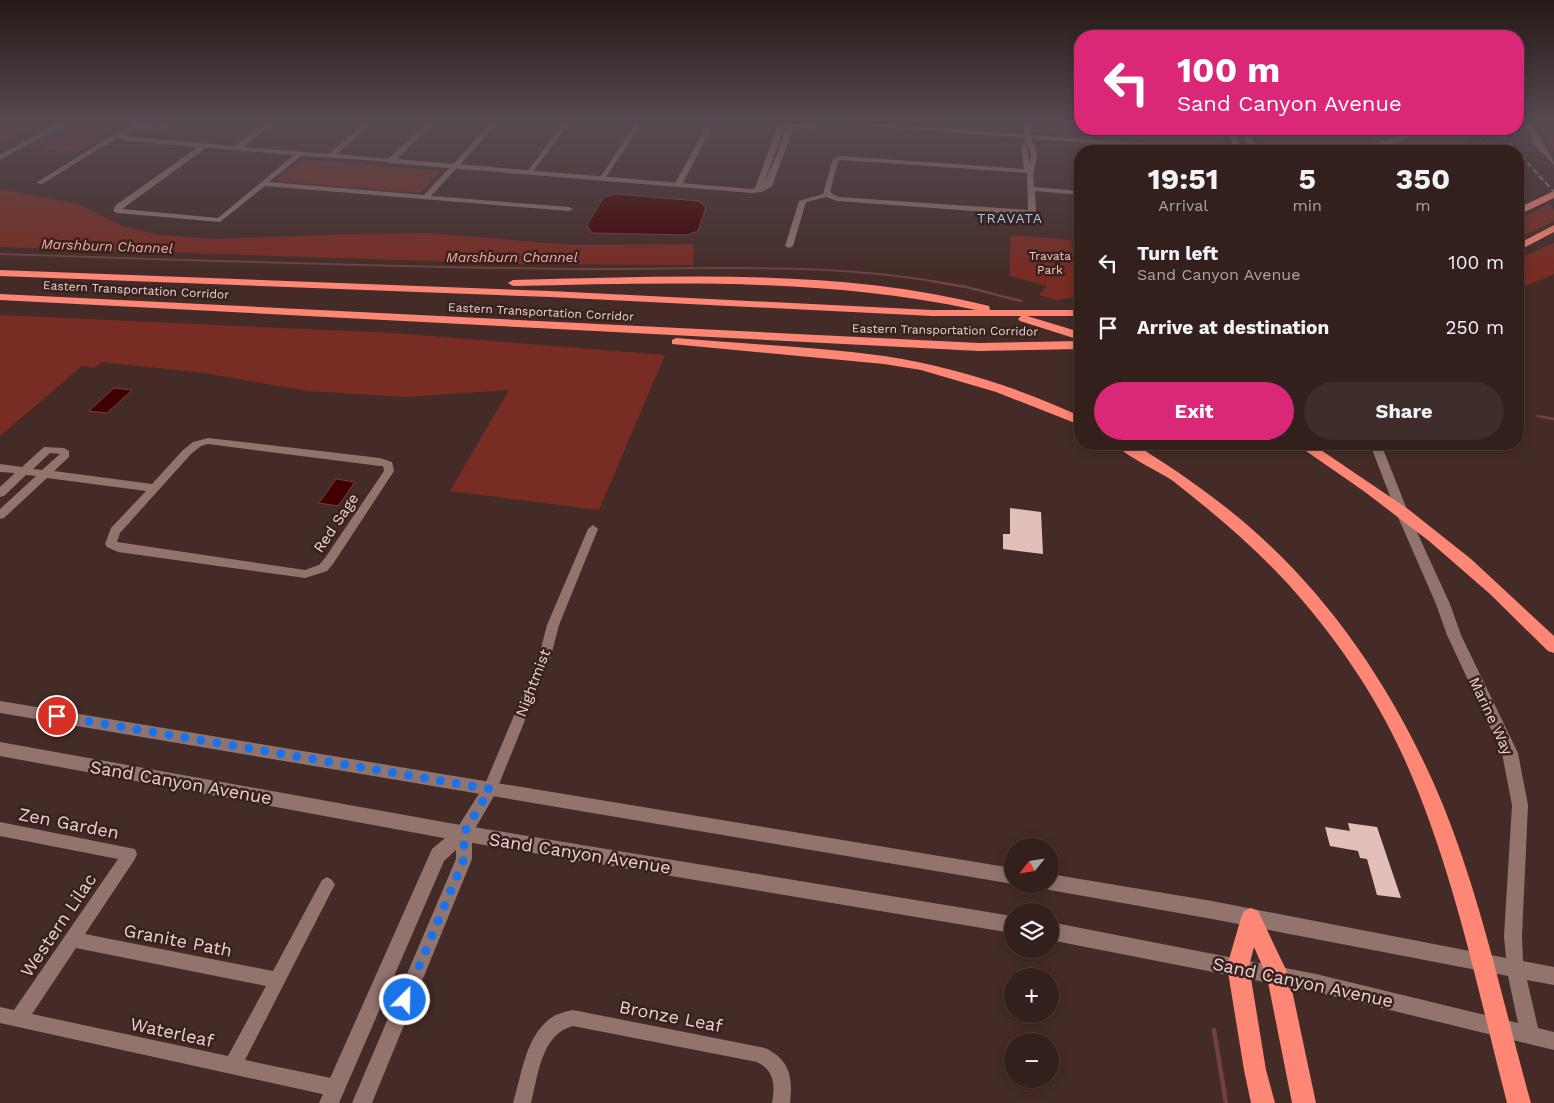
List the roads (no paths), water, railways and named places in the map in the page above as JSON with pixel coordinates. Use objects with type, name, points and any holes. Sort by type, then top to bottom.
[{"type":"highway","points":[[1524,208],[1554,194]]},
{"type":"highway","points":[[1524,245],[1550,234]]},
{"type":"highway","name":"Eastern Transportation Corridor","points":[[0,273],[305,284],[932,313],[1074,313]]},
{"type":"highway","points":[[305,284],[768,280],[907,293],[1003,313],[1074,334]]},
{"type":"highway","name":"Eastern Transportation Corridor","points":[[0,296],[979,347],[1074,345]]},
{"type":"highway","points":[[528,325],[584,334],[893,362],[922,367],[1000,388],[1074,418]]},
{"type":"highway","points":[[1133,450],[1154,462],[1213,504],[1281,566],[1341,636],[1378,691],[1407,747],[1434,807],[1461,893],[1519,1103]]},
{"type":"highway","points":[[1312,450],[1375,492],[1423,528],[1502,596],[1554,646]]},
{"type":"highway","points":[[1251,918],[1238,966],[1255,1070],[1263,1103]]},
{"type":"highway","points":[[1251,918],[1278,976],[1304,1103]]},
{"type":"main road","points":[[523,172],[759,190],[768,186],[774,172]]},
{"type":"main road","name":"Marine Way","points":[[1377,450],[1404,517],[1443,604],[1454,635],[1510,753],[1520,804],[1513,936],[1515,968],[1530,1034]]},
{"type":"main road","points":[[0,706],[1004,875]]},
{"type":"main road","name":"Sand Canyon Avenue","points":[[0,749],[464,833],[1004,924]]},
{"type":"main road","name":"Nightmist","points":[[333,1095],[438,855],[464,833],[490,789]]},
{"type":"main road","points":[[362,1103],[464,859],[464,833]]},
{"type":"main road","points":[[1059,884],[1554,976]]},
{"type":"main road","name":"Sand Canyon Avenue","points":[[1059,933],[1238,966],[1316,983],[1554,1041]]},
{"type":"street","points":[[40,183],[57,172]]},
{"type":"street","points":[[167,172],[117,209],[220,220],[276,172]]},
{"type":"street","points":[[426,198],[449,172]]},
{"type":"street","points":[[602,179],[606,172]]},
{"type":"street","points":[[678,185],[685,172]]},
{"type":"street","points":[[827,195],[826,192],[831,172]]},
{"type":"street","points":[[789,246],[803,201],[827,195],[837,199],[1020,214],[1032,211],[1030,172]]},
{"type":"street","points":[[262,184],[569,209]]},
{"type":"street","points":[[1031,189],[1074,193]]},
{"type":"street","name":"Red Sage","points":[[208,441],[388,464],[388,471],[329,561],[323,568],[305,574],[118,548],[111,544],[115,531],[155,488],[187,452],[197,444],[208,441]]},
{"type":"street","points":[[0,493],[48,449],[64,451],[65,455],[0,515]]},
{"type":"street","points":[[0,468],[155,488]]},
{"type":"street","name":"Nightmist","points":[[490,789],[545,656],[553,625],[593,529]]},
{"type":"street","name":"Zen Garden","points":[[0,829],[130,854]]},
{"type":"street","name":"Western Lilac","points":[[18,1019],[130,854]]},
{"type":"street","points":[[233,1065],[327,885]]},
{"type":"street","name":"Granite Path","points":[[72,939],[277,980]]},
{"type":"street","name":"Waterleaf","points":[[0,1015],[233,1065],[333,1095]]},
{"type":"street","name":"Bronze Leaf","points":[[522,1103],[541,1042],[553,1025],[562,1020],[579,1019],[759,1054],[779,1066],[783,1082],[781,1103]]},
{"type":"waterway","name":"Marshburn Channel","points":[[0,254],[500,268],[801,269],[892,275],[938,282]]},
{"type":"waterway","name":"Marshburn Channel","points":[[931,281],[966,287],[1021,301]]},
{"type":"waterway","name":"Marshburn Channel","points":[[1538,416],[1554,419]]},
{"type":"waterway","points":[[1214,1030],[1226,1103]]},
{"type":"railway","points":[[1536,172],[1554,192]]},
{"type":"district","name":"TRAVATA","points":[[1010,218]]},
{"type":"park label","name":"Travata Park","points":[[1050,263]]}]
